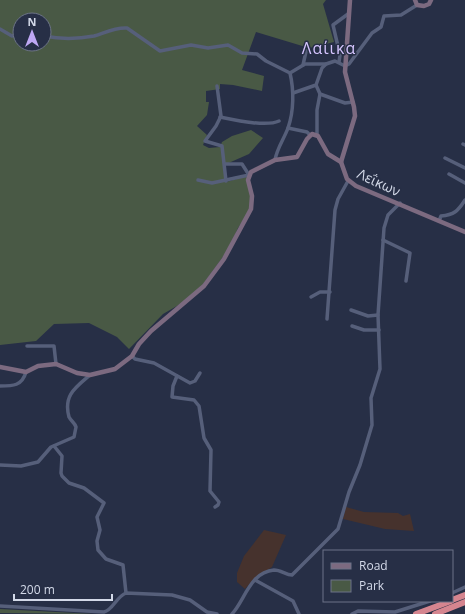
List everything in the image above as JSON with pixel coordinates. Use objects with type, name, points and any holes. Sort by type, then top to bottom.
[{"type":"highway","points":[[453,600],[465,595]]},
{"type":"highway","points":[[416,614],[448,602]]},
{"type":"highway","points":[[435,614],[465,602]]},
{"type":"street","name":"Λεΐκων","points":[[350,0],[348,14],[346,78],[353,102],[354,118],[341,162],[341,167],[348,181],[356,186],[465,232]]},
{"type":"street","points":[[290,72],[303,65],[339,62],[346,66],[372,33],[381,27],[384,16],[401,15],[416,2],[424,6],[429,4],[431,0]]},
{"type":"street","points":[[339,62],[340,56],[333,25],[348,14]]},
{"type":"street","points":[[52,36],[78,38],[127,28],[160,51],[191,45],[214,48],[228,45],[242,54],[257,54],[272,64],[290,72]]},
{"type":"street","points":[[0,29],[12,36]]},
{"type":"street","points":[[303,65],[307,47]]},
{"type":"street","points":[[326,64],[322,68],[316,85],[320,94],[317,110],[317,135],[328,154],[341,162]]},
{"type":"street","points":[[275,160],[277,151],[288,128],[292,113],[293,94],[290,72]]},
{"type":"street","points":[[293,94],[316,85]]},
{"type":"street","points":[[217,86],[220,117],[205,141],[209,144],[222,146],[226,181]]},
{"type":"street","points":[[320,94],[345,103],[353,102]]},
{"type":"street","points":[[220,117],[241,121],[272,123],[279,121]]},
{"type":"street","points":[[288,128],[307,132],[310,135],[317,135]]},
{"type":"street","points":[[198,180],[212,183],[226,181],[248,175],[252,171],[275,160],[297,156],[310,135]]},
{"type":"street","points":[[445,158],[465,168]]},
{"type":"street","points":[[0,465],[21,466],[38,462],[44,458],[49,449],[75,436],[76,425],[69,415],[70,395],[72,390],[90,376],[114,369],[132,356],[139,344],[151,331],[206,284],[227,256],[251,209],[252,196],[248,175],[242,164],[225,164]]},
{"type":"street","points":[[449,174],[465,183]]},
{"type":"street","points":[[327,319],[330,292],[332,237],[336,206],[348,181]]},
{"type":"street","points":[[439,221],[441,216],[450,215],[457,212],[465,200]]},
{"type":"street","points":[[232,614],[246,589],[255,580],[266,573],[275,570],[292,575],[338,529],[372,425],[371,398],[380,369],[378,316],[383,240],[386,219],[400,204]]},
{"type":"street","points":[[383,240],[410,253],[406,281]]},
{"type":"street","points":[[311,297],[320,292],[330,292]]},
{"type":"street","points":[[350,310],[365,315],[378,316]]},
{"type":"street","points":[[352,326],[364,330],[379,330]]},
{"type":"street","points":[[26,346],[54,346],[56,364]]},
{"type":"street","points":[[132,356],[135,360],[154,363],[190,383],[195,381],[200,373]]},
{"type":"street","points":[[0,367],[26,372],[38,366],[56,364],[77,373],[90,376]]},
{"type":"street","points":[[0,386],[18,384],[22,382],[26,372]]},
{"type":"street","points":[[172,397],[172,386],[177,376]]},
{"type":"street","points":[[167,397],[194,400],[198,406],[204,438],[211,450],[210,491],[219,502],[215,507]]},
{"type":"street","points":[[54,446],[62,456],[61,473],[69,484],[84,488],[104,503],[97,518],[100,530],[97,545],[101,555],[106,559],[123,565],[126,593]]},
{"type":"street","points":[[255,580],[293,601],[299,614]]},
{"type":"street","points":[[453,593],[465,587]]},
{"type":"street","points":[[0,606],[104,612],[108,611],[122,595],[126,593],[172,595],[190,600],[207,612],[218,614]]},
{"type":"street","points":[[352,614],[358,611],[395,612],[426,602]]},
{"type":"shaded area","points":[[346,507],[364,512],[398,513],[403,516],[410,514],[414,531],[385,529],[343,519]]},
{"type":"shaded area","points":[[264,530],[286,535],[272,567],[253,580],[245,589],[237,582],[237,573],[244,556]]},
{"type":"green space","points":[[0,0],[326,0],[323,4],[334,42],[309,48],[256,32],[242,70],[264,76],[262,91],[220,84],[220,89],[206,91],[206,102],[209,102],[207,115],[197,126],[207,135],[203,145],[209,148],[220,147],[222,142],[232,136],[251,130],[263,138],[249,154],[224,165],[226,182],[247,176],[252,194],[250,210],[238,228],[228,250],[201,287],[182,303],[163,314],[129,349],[117,337],[89,323],[54,324],[36,341],[0,345]]},
{"type":"green space","points":[[0,609],[93,614],[0,613]]},
{"type":"district","name":"Λαίικα","points":[[329,48]]}]
